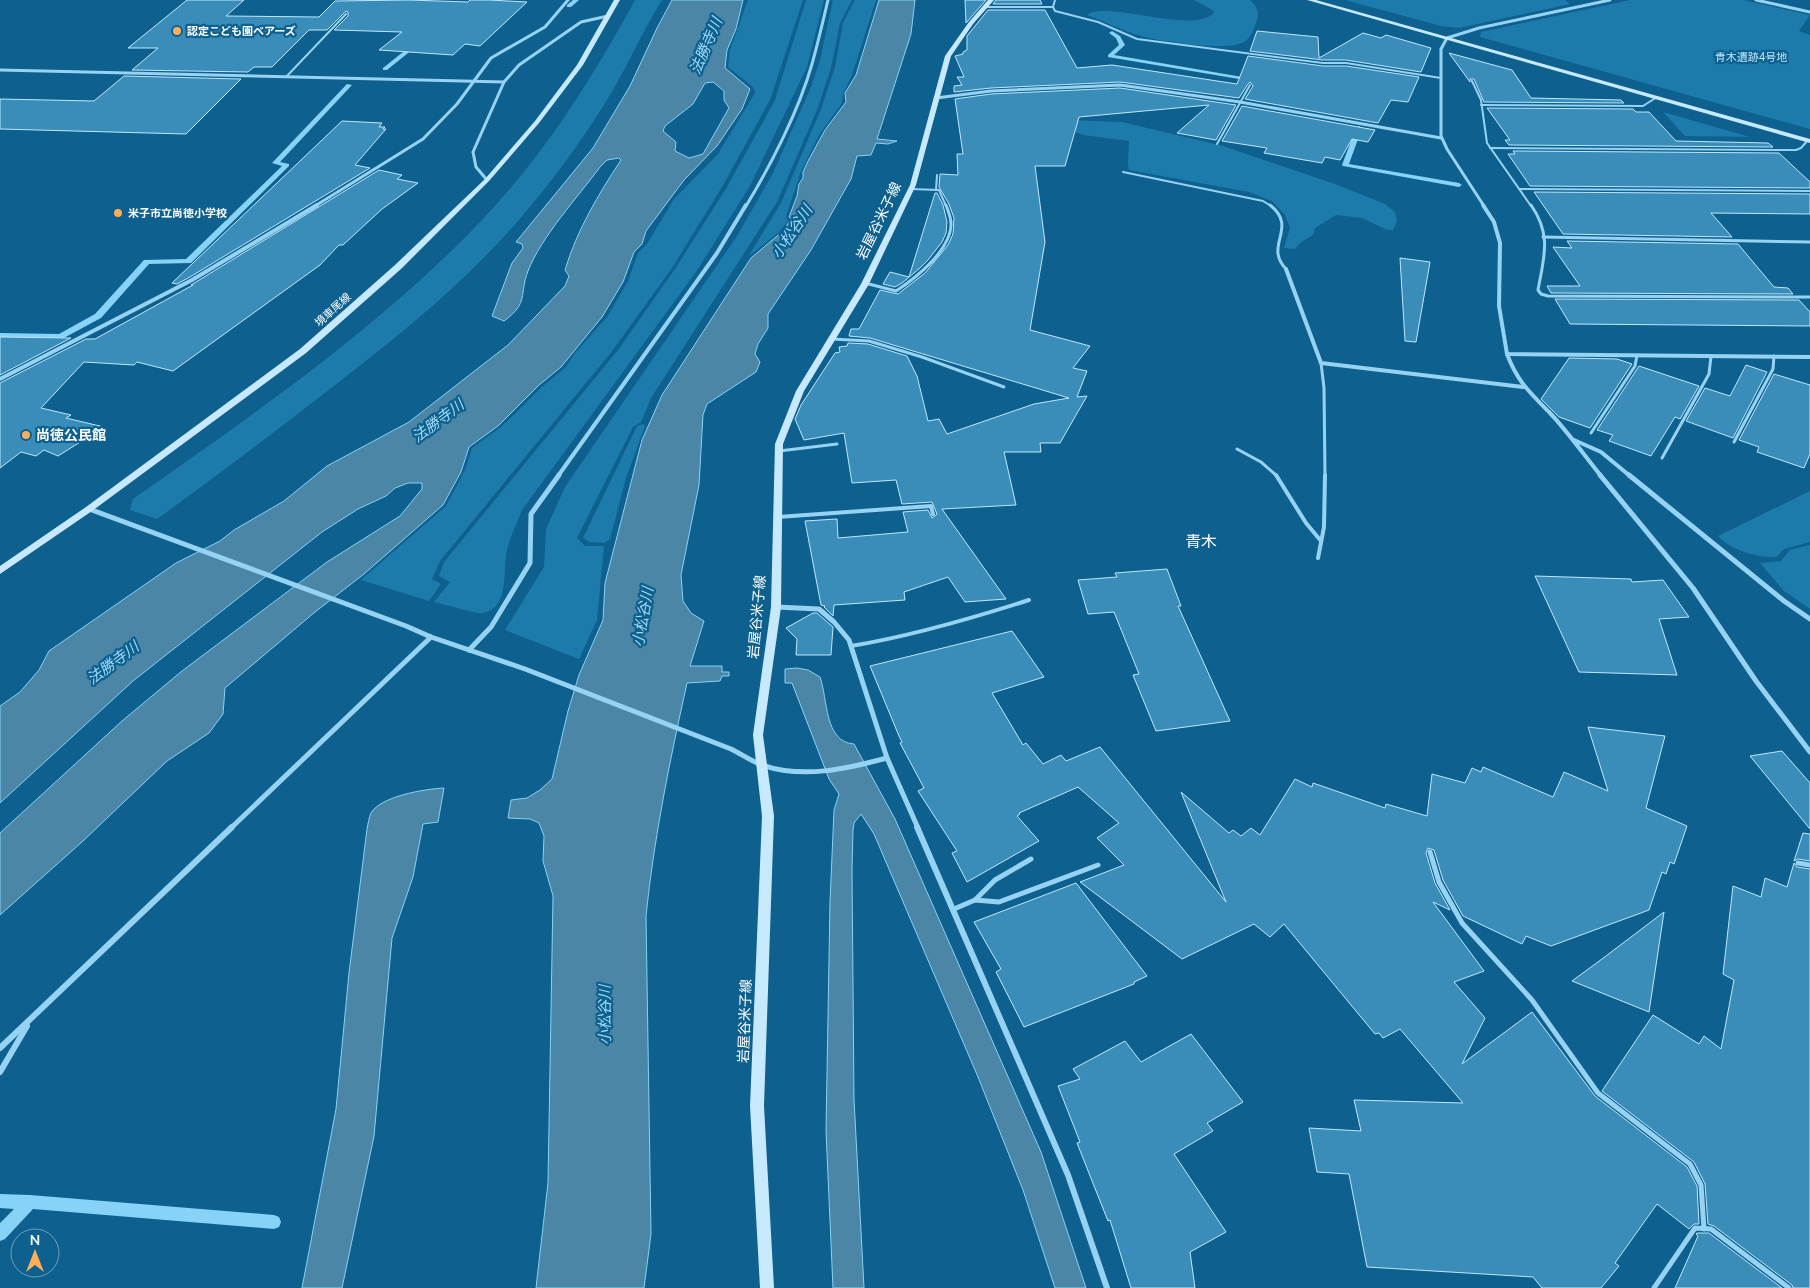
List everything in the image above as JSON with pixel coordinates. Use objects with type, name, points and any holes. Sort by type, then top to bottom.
[{"type":"main road","name":"境車尾線","points":[[0,571],[89,509],[303,351],[398,267],[487,180],[537,122],[580,65],[617,0]]},
{"type":"main road","name":"岩屋谷米子線","points":[[767,1288],[757,1106],[768,816],[758,735],[776,607],[779,444],[800,391],[866,283],[911,189],[948,56],[991,0]]},
{"type":"main road","points":[[1310,0],[1809,140]]},
{"type":"street","points":[[0,379],[192,280],[286,225],[423,139],[457,104],[472,81],[491,58],[545,27],[568,0]]},
{"type":"street","points":[[469,650],[491,626],[530,563],[531,514],[707,268],[757,188],[795,110],[812,65],[828,0]]},
{"type":"street","points":[[1610,0],[1479,28],[1447,38],[1441,49],[1442,138],[1494,222],[1500,242],[1499,306],[1507,354],[1512,368],[1523,386],[1550,413],[1693,588],[1756,681],[1810,752]]},
{"type":"street","points":[[1756,0],[1810,12]]},
{"type":"street","points":[[487,180],[476,167],[474,152],[504,82],[519,65],[581,22],[608,16]]},
{"type":"street","points":[[0,70],[504,82]]},
{"type":"street","points":[[936,98],[991,91],[1120,85],[1240,102],[1442,138]]},
{"type":"street","points":[[1286,269],[1321,363],[1502,386],[1523,386]]},
{"type":"street","points":[[1507,354],[1810,357]]},
{"type":"street","points":[[1571,438],[1602,452],[1784,601],[1810,619]]},
{"type":"street","points":[[89,509],[406,626],[430,637],[525,669],[731,748],[761,765],[793,772],[820,773],[887,758]]},
{"type":"street","points":[[776,607],[819,610],[834,622],[849,640],[887,758],[1068,1175],[1107,1288]]},
{"type":"street","points":[[0,1048],[430,637]]},
{"type":"street","points":[[0,1072],[29,1021]]},
{"type":"lane","points":[[1053,7],[1055,0]]},
{"type":"lane","points":[[985,7],[1053,7]]},
{"type":"lane","points":[[1053,7],[1055,11],[1098,22],[1125,35],[1149,41],[1324,63],[1346,63],[1441,78]]},
{"type":"lane","points":[[286,77],[346,14]]},
{"type":"lane","points":[[1472,81],[1481,105],[1487,144],[1536,213],[1544,237],[1546,247],[1538,290],[1541,294],[1548,296],[1810,297]]},
{"type":"lane","points":[[1217,144],[1250,85]]},
{"type":"lane","points":[[1481,105],[1643,106],[1657,97]]},
{"type":"lane","points":[[1490,148],[1796,150],[1802,148],[1809,140]]},
{"type":"lane","points":[[1123,172],[1263,201],[1276,209],[1281,218],[1282,228],[1276,249],[1277,258],[1286,269]]},
{"type":"lane","points":[[936,190],[937,174]]},
{"type":"lane","points":[[866,283],[896,290],[904,286],[929,263],[948,238],[951,221],[940,190],[911,189]]},
{"type":"lane","points":[[1520,189],[1810,191]]},
{"type":"lane","points":[[1544,237],[1810,242]]},
{"type":"lane","points":[[832,339],[869,341],[922,357],[1004,387]]},
{"type":"lane","points":[[1591,433],[1635,366],[1637,355]]},
{"type":"lane","points":[[1662,458],[1709,374],[1711,356]]},
{"type":"lane","points":[[1734,442],[1773,369],[1774,356]]},
{"type":"lane","points":[[1318,558],[1324,527],[1325,490],[1324,388],[1321,363]]},
{"type":"lane","points":[[779,451],[837,444]]},
{"type":"lane","points":[[1237,449],[1267,466],[1277,476],[1309,529],[1321,541]]},
{"type":"lane","points":[[778,517],[932,506],[933,514]]},
{"type":"lane","points":[[851,646],[895,639],[943,627],[1029,600]]},
{"type":"lane","points":[[1430,852],[1439,882],[1462,923],[1532,1000],[1598,1092],[1690,1164],[1701,1184],[1704,1228]]},
{"type":"lane","points":[[954,909],[975,900],[995,880],[1031,859]]},
{"type":"lane","points":[[1798,863],[1810,865]]},
{"type":"lane","points":[[975,900],[999,902],[1098,865]]},
{"type":"lane","points":[[1654,1288],[1695,1228],[1711,1229],[1789,1288]]},
{"type":"green space","points":[[635,0],[662,0],[617,83],[585,135],[536,199],[479,263],[381,349],[244,455],[157,519],[130,510],[133,499],[269,402],[358,333],[442,260],[482,220],[526,169],[566,115],[602,59]]},
{"type":"green space","points":[[748,0],[803,0],[770,100],[722,187],[672,268],[613,350],[440,561],[432,579],[441,584],[429,601],[361,580],[446,506],[465,470],[472,448],[501,427],[543,386],[566,367],[575,353],[607,317],[628,281],[638,253],[647,244],[674,199],[718,154],[755,93],[753,87],[728,67],[730,50]]},
{"type":"green space","points":[[806,0],[824,0],[807,67],[750,186],[696,272],[522,510],[507,550],[504,586],[498,604],[492,610],[479,613],[434,602],[450,582],[439,576],[444,562],[618,350],[675,269],[727,187],[775,100]]},
{"type":"green space","points":[[833,0],[852,0],[840,23],[831,68],[817,110],[777,202],[651,398],[641,422],[633,427],[577,538],[585,546],[604,546],[597,620],[579,659],[505,630],[544,567],[546,529],[565,487],[737,236],[773,173],[811,87],[820,60]]},
{"type":"green space","points":[[855,0],[876,0],[852,75],[843,94],[842,103],[819,135],[801,171],[786,217],[788,221],[779,232],[748,257],[781,203],[821,109],[835,67],[843,23]]},
{"type":"green space","points":[[1194,0],[1250,0],[1258,11],[1258,17],[1251,35],[1244,42],[1236,45],[1209,46],[1177,43],[1134,34],[1087,15],[1097,11],[1112,11],[1186,20],[1201,19],[1213,14],[1214,11]]},
{"type":"green space","points":[[1345,0],[1565,0],[1570,4],[1459,28],[1441,26]]},
{"type":"green space","name":"青木遺跡4号地","points":[[1630,0],[1743,0],[1810,15],[1799,31],[1810,35],[1810,129],[1480,37],[1481,32]]},
{"type":"green space","points":[[1663,112],[1750,137],[1685,136]]},
{"type":"green space","points":[[1067,120],[1122,122],[1223,146],[1335,184],[1385,204],[1395,212],[1397,221],[1393,230],[1387,230],[1362,218],[1336,215],[1315,228],[1313,235],[1301,242],[1295,249],[1284,248],[1290,228],[1285,215],[1272,201],[1249,192],[1129,170],[1129,141],[1083,135],[1070,130]]},
{"type":"green space","points":[[643,424],[645,426],[626,478],[610,539],[605,543],[590,542],[583,538],[637,426]]},
{"type":"green space","points":[[1810,491],[1810,542],[1784,549],[1776,557],[1769,557],[1737,549],[1718,536]]},
{"type":"green space","points":[[1810,545],[1810,609],[1784,591],[1760,563],[1781,561],[1790,550]]},
{"type":"water","name":"法勝寺川","points":[[672,0],[743,0],[736,29],[727,50],[725,68],[750,89],[742,109],[717,146],[684,180],[646,231],[642,244],[634,252],[623,282],[602,317],[561,367],[539,385],[498,426],[469,447],[461,472],[443,505],[364,574],[315,612],[225,688],[223,714],[209,733],[167,761],[83,841],[0,915],[0,833],[122,721],[182,671],[327,562],[400,516],[422,489],[422,483],[408,483],[395,488],[386,496],[358,509],[322,532],[133,681],[0,803],[0,706],[20,692],[39,670],[49,651],[176,563],[220,541],[234,530],[284,501],[327,466],[409,422],[508,345],[565,286],[569,276],[565,270],[582,227],[621,160],[619,158],[607,160],[561,217],[534,258],[525,279],[520,304],[512,315],[504,321],[492,316],[512,263],[523,248],[522,244],[516,242],[593,148],[630,86]],"holes":[[[713,82],[724,91],[724,100],[729,108],[703,154],[689,158],[675,151],[676,142],[663,131],[665,126],[693,104],[705,83]]]},
{"type":"water","name":"小松谷川","points":[[879,0],[915,0],[911,34],[877,139],[897,141],[888,144],[876,143],[871,155],[857,156],[851,179],[811,250],[768,314],[768,328],[758,344],[755,354],[760,362],[756,372],[707,404],[703,415],[699,485],[681,575],[683,601],[691,613],[704,621],[690,666],[722,666],[722,672],[729,672],[729,676],[722,676],[720,681],[687,683],[653,857],[646,916],[651,1234],[644,1288],[536,1288],[548,1183],[553,896],[543,861],[544,836],[539,823],[530,819],[508,818],[511,800],[527,798],[552,779],[568,711],[579,675],[603,620],[605,583],[642,440],[662,395],[751,258],[783,231],[791,219],[789,217],[808,161],[825,130],[846,102],[845,93],[856,75]]},
{"type":"water","points":[[797,668],[808,670],[820,677],[832,728],[837,736],[844,741],[854,744],[895,819],[1041,1152],[1086,1288],[1055,1288],[1023,1190],[978,1077],[874,834],[861,814],[854,823],[852,869],[854,1099],[864,1288],[833,1288],[826,1131],[830,902],[834,810],[839,794],[829,779],[792,683],[785,683],[785,669]]},
{"type":"water","points":[[444,788],[438,822],[423,824],[413,877],[392,938],[374,1136],[342,1288],[302,1288],[336,1109],[349,973],[370,816],[376,807],[393,798],[404,794]]},
{"type":"building","points":[[187,0],[244,0],[226,16],[319,17],[335,1],[409,0],[468,2],[470,0],[489,0],[527,2],[480,46],[465,44],[453,55],[379,50],[402,32],[334,30],[348,16],[346,11],[327,30],[309,30],[272,67],[254,67],[248,72],[132,70],[158,48],[128,48]]},
{"type":"building","points":[[965,0],[986,0],[966,23]]},
{"type":"building","points":[[996,0],[1040,0],[1042,4],[993,4]]},
{"type":"building","points":[[988,10],[1045,10],[1077,68],[1112,65],[1237,84],[1248,56],[1323,66],[1346,66],[1419,77],[1408,102],[1391,100],[1378,123],[1245,99],[1253,86],[1250,82],[1239,98],[1120,82],[991,88],[954,92],[954,86],[962,85],[957,77],[964,77],[955,56],[963,54],[967,50],[967,36]]},
{"type":"building","points":[[1257,31],[1318,37],[1319,58],[1363,33],[1381,38],[1386,35],[1431,48],[1421,72],[1346,60],[1323,60],[1250,51]]},
{"type":"building","points":[[1449,53],[1512,70],[1531,98],[1621,100],[1624,103],[1484,102],[1474,79],[1470,79],[1470,82]]},
{"type":"building","points":[[124,76],[241,79],[186,134],[0,129],[0,99],[94,101]]},
{"type":"building","points":[[1120,88],[1236,105],[1216,140],[1177,133],[1209,105],[1079,117],[1065,166],[1035,166],[1045,242],[1030,330],[1090,346],[1073,368],[1087,371],[1077,397],[1087,396],[1060,443],[1040,443],[1041,452],[1004,452],[1016,505],[942,509],[1006,599],[965,602],[948,577],[904,592],[905,600],[834,605],[833,616],[825,606],[821,605],[805,521],[837,519],[838,538],[908,532],[903,512],[928,510],[932,518],[937,514],[932,502],[902,504],[896,480],[852,483],[844,433],[804,440],[795,419],[801,405],[835,353],[840,352],[839,347],[847,346],[848,343],[868,344],[907,356],[917,376],[928,421],[939,419],[947,434],[1034,404],[1069,398],[870,338],[849,336],[851,329],[859,329],[880,290],[898,294],[925,273],[948,245],[953,234],[954,218],[949,204],[939,187],[940,174],[958,175],[957,154],[963,154],[955,99],[991,94]]},
{"type":"building","points":[[1242,106],[1375,130],[1368,142],[1352,139],[1340,160],[1325,157],[1322,163],[1264,153],[1267,148],[1222,141]]},
{"type":"building","points":[[1487,108],[1633,109],[1636,112],[1649,112],[1676,141],[1768,143],[1773,147],[1509,145],[1505,140],[1510,140]]},
{"type":"building","points":[[342,121],[382,123],[379,127],[385,127],[383,129],[386,129],[355,165],[370,168],[190,277],[177,284],[172,283]]},
{"type":"building","points":[[1513,151],[1779,153],[1810,182],[1810,188],[1530,186],[1508,154],[1515,154]]},
{"type":"building","points":[[379,170],[402,175],[397,179],[418,183],[382,209],[343,245],[339,245],[320,265],[173,371],[137,362],[134,365],[84,362],[41,408],[71,415],[66,418],[104,427],[58,456],[44,450],[36,456],[21,452],[0,468],[0,383],[86,339],[95,339],[193,285],[191,285]]},
{"type":"building","points":[[1534,192],[1810,194],[1810,214],[1711,213],[1732,237],[1563,234]]},
{"type":"building","points":[[935,193],[937,193],[943,205],[947,222],[946,233],[942,242],[928,260],[920,268],[902,283],[895,287],[883,284],[890,272],[909,277]]},
{"type":"building","points":[[1567,241],[1738,244],[1774,287],[1788,288],[1793,294],[1551,293],[1547,286],[1580,286],[1553,247],[1572,248]]},
{"type":"building","points":[[1400,258],[1430,262],[1416,342],[1405,341]]},
{"type":"building","points":[[1555,299],[1799,300],[1810,312],[1810,326],[1570,324]]},
{"type":"building","points":[[0,337],[71,338],[0,375]]},
{"type":"building","points":[[1569,358],[1617,359],[1632,364],[1590,428],[1559,417],[1541,399]]},
{"type":"building","points":[[1746,365],[1767,372],[1733,438],[1686,421],[1705,388],[1730,396]]},
{"type":"building","points":[[1639,366],[1699,386],[1680,419],[1675,417],[1651,456],[1609,441],[1613,435],[1597,430]]},
{"type":"building","points":[[1774,374],[1810,385],[1810,454],[1804,468],[1757,452],[1759,447],[1739,440]]},
{"type":"building","points":[[1167,569],[1181,606],[1178,606],[1230,721],[1156,731],[1133,675],[1139,674],[1114,612],[1088,614],[1078,580],[1117,577],[1115,573]]},
{"type":"building","points":[[1535,576],[1631,579],[1632,582],[1663,580],[1689,617],[1659,619],[1677,675],[1579,672]]},
{"type":"building","points":[[813,613],[817,613],[833,627],[831,655],[796,655],[797,639],[786,628]]},
{"type":"building","points":[[1012,631],[1044,677],[992,693],[1023,745],[1026,743],[1043,764],[1061,755],[1066,761],[1100,747],[1226,902],[1181,792],[1229,833],[1233,830],[1241,836],[1251,828],[1260,835],[1295,779],[1312,787],[1313,783],[1385,808],[1386,804],[1427,816],[1432,774],[1465,783],[1472,768],[1481,772],[1483,767],[1553,797],[1564,772],[1608,791],[1588,727],[1665,736],[1646,808],[1687,826],[1674,864],[1670,862],[1666,874],[1662,872],[1649,910],[1551,946],[1526,936],[1522,944],[1463,916],[1443,880],[1434,850],[1428,848],[1426,853],[1435,883],[1450,910],[1433,902],[1484,971],[1454,982],[1485,1018],[1462,1064],[1532,1012],[1595,1096],[1687,1167],[1697,1186],[1699,1224],[1694,1224],[1689,1229],[1657,1204],[1615,1263],[1619,1266],[1601,1288],[1542,1288],[1533,1277],[1367,1267],[1349,1174],[1317,1172],[1309,1128],[1361,1131],[1354,1100],[1463,1103],[1400,1029],[1383,1038],[1379,1033],[1375,1034],[1284,924],[1270,937],[1254,924],[1182,959],[1080,882],[1124,865],[1097,838],[1119,823],[1078,787],[1019,813],[1017,816],[1039,841],[967,882],[952,853],[957,851],[918,791],[924,788],[900,743],[902,742],[870,666]]},
{"type":"building","points":[[1782,751],[1810,783],[1810,829],[1750,756]]},
{"type":"building","points":[[1803,833],[1810,834],[1810,861],[1798,859],[1794,861]]},
{"type":"building","points":[[1794,863],[1797,867],[1810,869],[1810,1288],[1793,1288],[1792,1285],[1714,1226],[1708,1224],[1705,1184],[1694,1162],[1602,1091],[1653,1015],[1699,1044],[1704,1036],[1721,1049],[1734,980],[1723,974],[1733,886],[1761,897],[1765,878],[1787,887]]},
{"type":"building","points":[[1076,883],[1147,976],[1134,982],[1134,984],[1024,1027],[996,972],[1001,969],[974,922]]},
{"type":"building","points":[[1664,912],[1649,1012],[1572,981],[1602,959]]},
{"type":"building","points":[[1191,1034],[1243,1102],[1207,1123],[1213,1131],[1174,1154],[1226,1232],[1190,1252],[1195,1288],[1131,1288],[1110,1220],[1108,1221],[1077,1143],[1080,1142],[1058,1086],[1080,1079],[1073,1069],[1125,1041],[1141,1062]]},
{"type":"building","points":[[1697,1233],[1709,1233],[1782,1288],[1675,1288],[1698,1236]]},
{"type":"waterway","points":[[569,6],[576,0]]},
{"type":"waterway","points":[[1112,33],[1118,37],[1122,45],[1110,56],[1251,79]]},
{"type":"waterway","points":[[385,69],[415,45]]},
{"type":"waterway","points":[[57,338],[98,316],[147,262],[188,261],[287,165],[275,163],[349,85]]},
{"type":"waterway","points":[[1359,128],[1345,165],[1459,185]]},
{"type":"waterway","points":[[0,335],[59,336]]},
{"type":"waterway","points":[[0,1201],[30,1202]]},
{"type":"waterway","points":[[0,1234],[30,1202]]},
{"type":"waterway","points":[[30,1202],[274,1222]]},
{"type":"place","name":"認定こども園ベアーズ","points":[[177,31]]},
{"type":"place","name":"米子市立尚徳小学校","points":[[118,213]]},
{"type":"place","name":"尚徳公民館","points":[[26,435]]},
{"type":"district","name":"青木","points":[[1201,542]]}]
